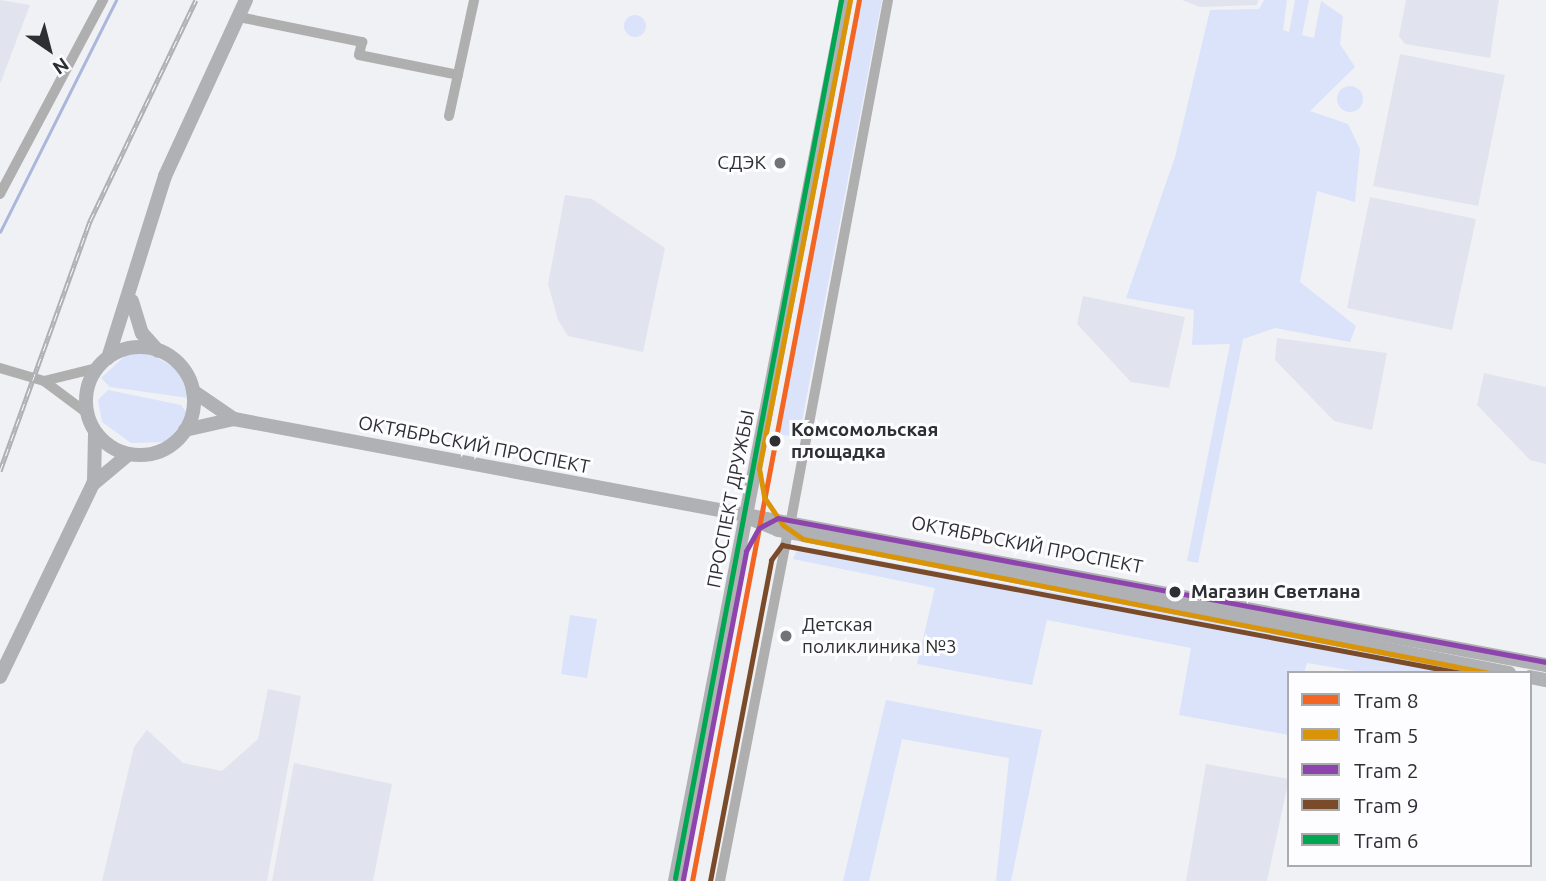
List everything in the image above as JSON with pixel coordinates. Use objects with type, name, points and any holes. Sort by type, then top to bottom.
[{"type":"main road","points":[[0,677],[93,484],[95,432],[87,413],[103,363],[131,298],[165,176],[246,0]]},
{"type":"main road","name":"ПРОСПЕКТ ДРУЖБЫ","points":[[675,881],[748,517],[846,0]]},
{"type":"main road","points":[[93,484],[129,454],[161,451],[185,430],[193,391],[180,367],[142,333],[131,298]]},
{"type":"main road","points":[[103,363],[141,347],[159,351]]},
{"type":"main road","name":"ОКТЯБРЬСКИЙ ПРОСПЕКТ","points":[[193,391],[234,419]]},
{"type":"main road","name":"ОКТЯБРЬСКИЙ ПРОСПЕКТ","points":[[185,430],[234,419],[748,517],[1499,671]]},
{"type":"main road","points":[[95,432],[129,454]]},
{"type":"main road","name":"ОКТЯБРЬСКИЙ ПРОСПЕКТ","points":[[789,526],[1546,665]]},
{"type":"street","points":[[0,194],[103,0]]},
{"type":"street","points":[[449,116],[474,0]]},
{"type":"street","points":[[720,881],[888,0]]},
{"type":"street","points":[[239,17],[362,42],[359,55],[458,75]]},
{"type":"street","points":[[44,381],[103,363]]},
{"type":"street","points":[[0,368],[44,381],[87,413]]},
{"type":"shaded area","points":[[0,0],[30,5],[0,84]]},
{"type":"shaded area","points":[[862,0],[882,0],[799,437],[776,434]]},
{"type":"shaded area","points":[[1182,0],[1258,0],[1257,5],[1200,7]]},
{"type":"shaded area","points":[[1264,0],[1287,0],[1283,30],[1289,32],[1295,0],[1309,0],[1302,35],[1314,38],[1321,1],[1343,16],[1340,44],[1355,67],[1310,111],[1348,124],[1360,149],[1355,202],[1317,191],[1300,282],[1356,326],[1350,342],[1275,328],[1243,339],[1198,563],[1187,561],[1230,344],[1192,345],[1194,310],[1126,298],[1175,157],[1210,10],[1259,9]]},
{"type":"shaded area","points":[[1406,0],[1499,0],[1490,58],[1405,44],[1399,36]]},
{"type":"shaded area","points":[[635,15],[643,18],[646,26],[643,34],[635,37],[627,34],[624,26],[627,18]]},
{"type":"shaded area","points":[[1400,54],[1505,75],[1478,206],[1373,186]]},
{"type":"shaded area","points":[[1350,86],[1359,90],[1363,99],[1359,108],[1350,112],[1341,108],[1337,99],[1341,90]]},
{"type":"shaded area","points":[[565,195],[592,199],[665,248],[643,352],[568,336],[558,320],[548,284]]},
{"type":"shaded area","points":[[1370,197],[1476,219],[1452,330],[1347,308]]},
{"type":"shaded area","points":[[1083,296],[1185,317],[1169,388],[1131,382],[1077,324]]},
{"type":"shaded area","points":[[1277,338],[1387,353],[1372,430],[1334,421],[1275,360]]},
{"type":"shaded area","points":[[147,352],[178,370],[189,398],[110,387],[101,378],[127,354]]},
{"type":"shaded area","points":[[1484,373],[1546,387],[1546,464],[1530,460],[1477,405]]},
{"type":"shaded area","points":[[108,390],[181,405],[188,415],[167,442],[131,443],[102,422],[98,400]]},
{"type":"shaded area","points":[[798,548],[812,548],[1459,667],[1458,671],[1355,671],[1307,663],[1305,671],[1287,671],[1287,735],[1179,715],[1191,648],[1047,620],[1032,685],[917,664],[935,588],[793,559]]},
{"type":"shaded area","points":[[570,615],[597,619],[587,678],[561,674]]},
{"type":"shaded area","points":[[268,689],[301,696],[267,881],[102,881],[134,747],[147,730],[183,763],[222,771],[258,739]]},
{"type":"shaded area","points":[[886,700],[1042,730],[1011,881],[996,881],[1009,758],[902,739],[869,881],[843,881]]},
{"type":"shaded area","points":[[294,763],[392,784],[373,881],[272,881]]},
{"type":"shaded area","points":[[1206,764],[1287,779],[1267,881],[1186,881]]},
{"type":"waterway","points":[[0,232],[116,0]]},
{"type":"railway","points":[[0,471],[90,221],[196,0]]},
{"type":"tram line","name":"6","points":[[675,878],[841,0]]},
{"type":"tram line","name":"5","points":[[850,0],[759,468],[764,497],[783,525],[803,539],[1479,671]]},
{"type":"tram line","name":"8","points":[[692,881],[859,0]]},
{"type":"tram line","name":"2","points":[[683,879],[746,551],[759,528],[778,518],[1546,662]]},
{"type":"tram line","name":"9","points":[[710,881],[771,560],[782,545],[1450,671]]},
{"type":"place","name":"СДЭК","points":[[780,163]]},
{"type":"place","name":"Комсомольская площадка","points":[[775,441]]},
{"type":"place","name":"Магазин Светлана","points":[[1175,592]]},
{"type":"place","name":"Детская поликлиника №3","points":[[786,636]]}]
